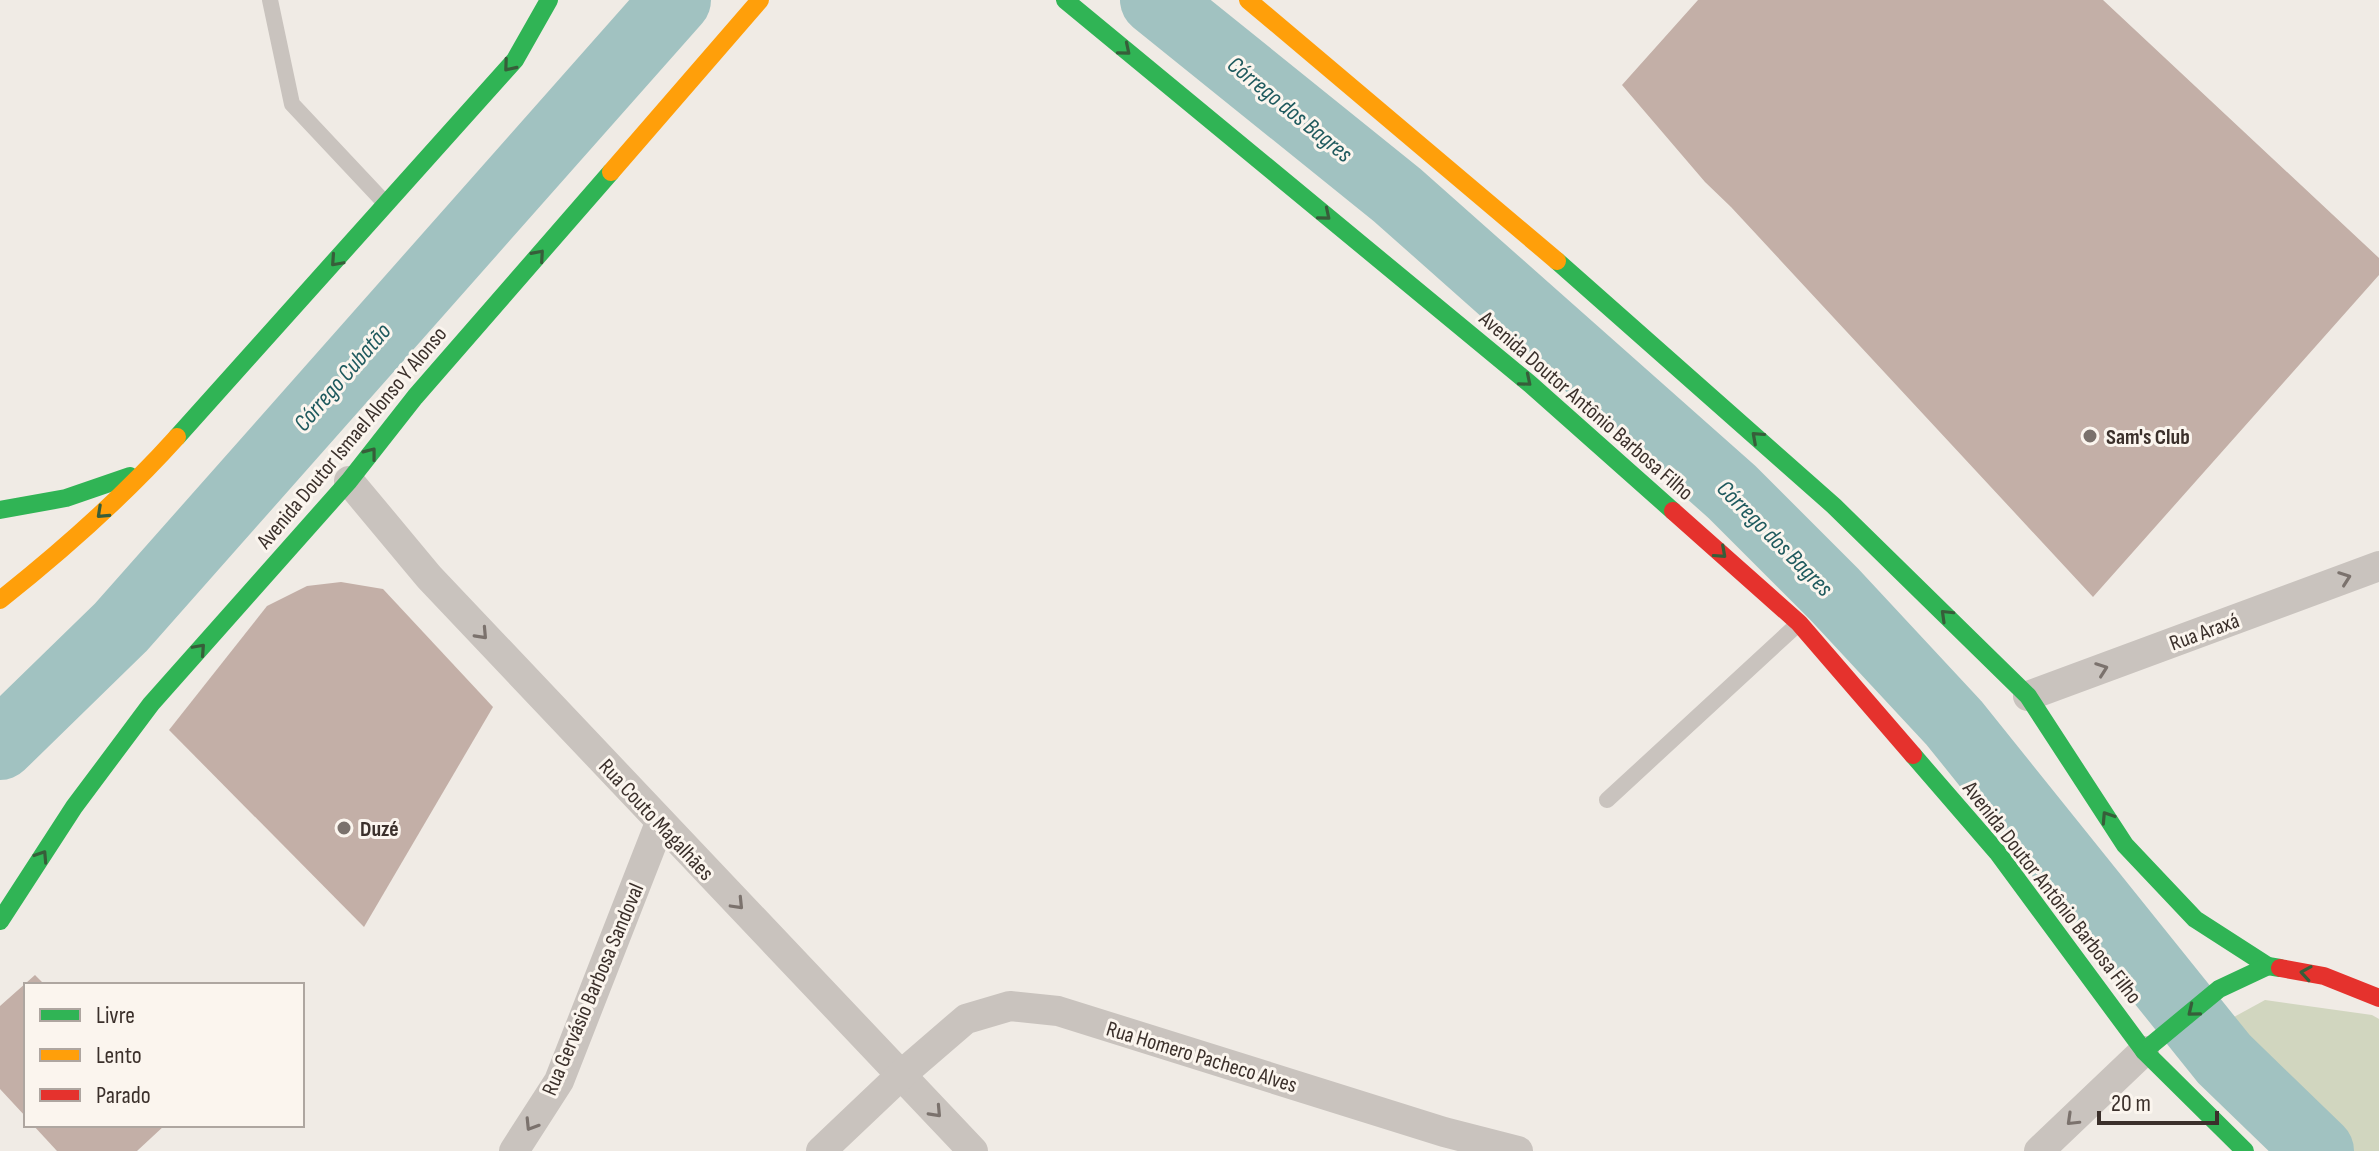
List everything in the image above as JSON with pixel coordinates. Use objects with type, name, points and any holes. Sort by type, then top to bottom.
[{"type":"main road","points":[[0,600],[60,552],[150,467],[515,60],[549,0]]},
{"type":"main road","points":[[1049,0],[1080,12]]},
{"type":"main road","name":"Avenida Doutor Antônio Barbosa Filho","points":[[1065,0],[1530,384],[1799,623],[1997,852],[2245,1151]]},
{"type":"main road","points":[[1248,0],[1603,300],[1834,506],[2028,696],[2125,845],[2195,919],[2268,966],[2324,976],[2379,998]]},
{"type":"main road","name":"Avenida Doutor Ismael Alonso Y Alonso","points":[[0,921],[74,807],[151,704],[349,481],[415,397],[738,24],[767,3]]},
{"type":"main road","points":[[0,510],[51,504],[97,490],[150,467]]},
{"type":"main road","points":[[2155,1042],[2219,989],[2268,966]]},
{"type":"street","name":"Rua Couto Magalhães","points":[[349,481],[429,577],[973,1151]]},
{"type":"street","name":"Rua Araxá","points":[[2028,696],[2379,566]]},
{"type":"street","name":"Rua Gervásio Barbosa Sandoval","points":[[514,1151],[559,1081],[660,823]]},
{"type":"street","name":"Rua Homero Pacheco Alves","points":[[821,1151],[966,1019],[1010,1006],[1058,1011],[1435,1141],[1518,1151]]},
{"type":"street","points":[[2039,1151],[2155,1042]]},
{"type":"lane","points":[[270,0],[292,104],[387,204]]},
{"type":"lane","points":[[1607,800],[1799,623]]},
{"type":"green space","points":[[2265,1000],[2372,1015],[2379,1019],[2379,1151],[2331,1151],[2212,1029]]},
{"type":"building","name":"Sam's Club","points":[[1698,0],[2103,0],[2379,258],[2379,275],[2093,597],[1705,182],[1622,85]]},
{"type":"building","name":"Duzé","points":[[341,582],[383,589],[493,707],[364,927],[169,730],[267,606],[307,586]]},
{"type":"building","points":[[35,975],[43,983],[26,983]]},
{"type":"building","points":[[24,985],[24,1115],[0,1089],[0,1006]]},
{"type":"building","points":[[35,1127],[163,1127],[137,1151],[57,1151]]},
{"type":"waterway","name":"Córrego Cubatão","points":[[0,745],[121,627],[676,0]]},
{"type":"waterway","name":"Córrego dos Bagres","points":[[1155,0],[1397,195],[1732,492],[1834,594],[1954,723],[2224,1059],[2319,1151]]},
{"type":"traffic: fast","points":[[177,437],[515,60],[549,0]]},
{"type":"traffic: fast","points":[[1065,0],[1530,384],[1673,511]]},
{"type":"traffic: fast","points":[[0,921],[74,807],[151,704],[349,481],[415,397],[611,172]]},
{"type":"traffic: fast","points":[[1557,261],[1834,506],[2028,696],[2125,845],[2195,919],[2268,966],[2280,968]]},
{"type":"traffic: fast","points":[[0,510],[66,498],[130,476]]},
{"type":"traffic: fast","points":[[1913,755],[1997,852],[2144,1051],[2245,1151]]},
{"type":"traffic: fast","points":[[2144,1051],[2219,989],[2268,966]]},
{"type":"traffic: slow","points":[[611,172],[760,0]]},
{"type":"traffic: slow","points":[[1248,0],[1557,261]]},
{"type":"traffic: slow","points":[[0,600],[92,522],[177,437]]},
{"type":"traffic: jam","points":[[1673,511],[1799,623],[1913,755]]},
{"type":"traffic: jam","points":[[2280,968],[2324,976],[2379,998]]},
{"type":"place","name":"Sam's Club","points":[[2090,436]]},
{"type":"place","name":"Duzé","points":[[344,828]]}]
